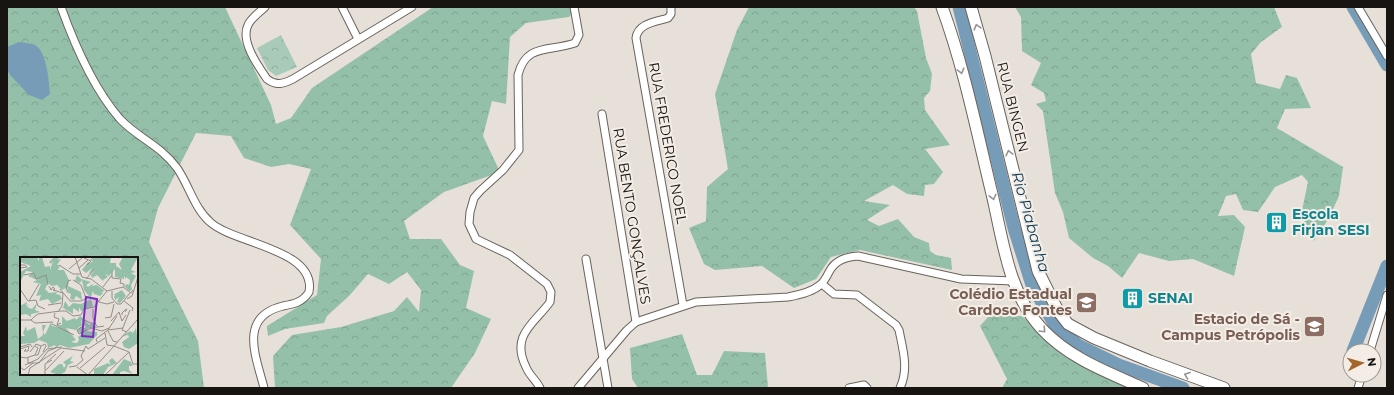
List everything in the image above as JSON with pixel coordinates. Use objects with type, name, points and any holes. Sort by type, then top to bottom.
[{"type":"main road","points":[[942,7],[973,115],[1014,281],[1026,308],[1042,328],[1062,348],[1077,357],[1143,388]]},
{"type":"main road","name":"RUA BINGEN","points":[[971,7],[986,56],[1038,271],[1058,311],[1068,324],[1094,338],[1150,361],[1224,388]]},
{"type":"street","points":[[61,7],[80,56],[120,119],[165,154],[177,169],[198,209],[210,223],[292,259],[301,266],[309,278],[309,292],[302,301],[274,308],[265,313],[256,323],[253,344],[264,388]]},
{"type":"street","points":[[265,7],[248,24],[246,39],[263,74],[272,83],[285,83],[412,7]]},
{"type":"street","points":[[342,7],[358,40]]},
{"type":"street","points":[[540,388],[525,366],[521,348],[522,339],[529,324],[550,302],[551,290],[540,278],[510,255],[476,239],[470,229],[468,220],[474,198],[503,170],[519,150],[518,75],[521,64],[530,53],[576,43],[579,35],[574,7]]},
{"type":"street","name":"RUA FREDERICO NOEL","points":[[671,7],[671,14],[668,18],[640,27],[637,31],[636,38],[683,305]]},
{"type":"street","points":[[1360,9],[1387,56]]},
{"type":"street","name":"RUA BENTO GONÇALVES","points":[[602,114],[636,322]]},
{"type":"street","points":[[578,388],[627,330],[636,322],[683,305],[709,301],[788,297],[799,295],[822,284],[831,268],[841,259],[858,256],[961,279],[1014,281]]},
{"type":"street","points":[[586,259],[608,388]]},
{"type":"street","points":[[822,284],[834,294],[852,294],[864,298],[896,325],[899,330],[906,366],[904,379],[900,388]]},
{"type":"street","points":[[1372,343],[1387,295]]},
{"type":"street","points":[[848,388],[864,385],[867,388]]},
{"type":"green space","points":[[7,7],[225,7],[271,105],[276,124],[291,118],[312,88],[433,7],[576,7],[569,17],[526,23],[510,37],[506,104],[492,101],[483,136],[500,172],[444,192],[404,221],[410,239],[441,239],[460,265],[474,271],[466,308],[491,319],[475,353],[451,388],[275,388],[273,356],[292,335],[341,327],[394,311],[407,297],[419,312],[421,290],[407,272],[389,284],[368,274],[349,296],[327,316],[324,323],[285,329],[268,336],[267,326],[317,295],[321,259],[290,225],[311,169],[289,164],[271,167],[244,158],[231,136],[196,133],[158,208],[149,242],[198,341],[204,388],[7,388]]},
{"type":"green space","points":[[749,7],[914,7],[917,11],[926,58],[932,74],[930,91],[924,98],[925,110],[950,145],[925,149],[943,172],[934,184],[925,185],[924,196],[907,194],[893,185],[864,201],[890,205],[867,220],[879,226],[898,219],[914,237],[929,243],[930,251],[936,255],[951,258],[952,270],[860,250],[831,257],[816,279],[794,288],[762,266],[715,270],[704,264],[689,228],[706,221],[707,187],[728,169],[715,94],[737,30]]},
{"type":"green space","points":[[1015,7],[1274,7],[1282,27],[1261,42],[1251,54],[1256,83],[1280,89],[1286,75],[1297,78],[1311,108],[1285,109],[1277,128],[1343,167],[1339,196],[1329,218],[1314,241],[1301,215],[1308,182],[1302,175],[1275,187],[1258,212],[1243,210],[1236,194],[1226,196],[1218,216],[1234,215],[1245,227],[1234,276],[1193,259],[1169,261],[1139,253],[1122,278],[1108,266],[1093,258],[1069,238],[1063,212],[1055,193],[1043,111],[1036,104],[1046,101],[1044,93],[1031,85],[1041,63],[1022,51],[1021,17]]},
{"type":"green space","points":[[281,35],[297,67],[276,76],[268,70],[257,48]]},
{"type":"green space","points":[[989,316],[1022,316],[1062,354],[1129,388],[1002,388],[1007,379],[980,326]]},
{"type":"green space","points":[[682,334],[697,375],[712,375],[724,351],[765,353],[768,388],[638,388],[632,379],[630,348]]},
{"type":"water","points":[[19,42],[35,45],[45,60],[50,94],[42,100],[29,95],[10,75],[7,69],[7,47]]},
{"type":"waterway","name":"Rio Piabanha","points":[[959,7],[1014,228],[1032,285],[1056,327],[1078,345],[1119,365],[1183,388]]},
{"type":"waterway","points":[[1353,7],[1387,65]]},
{"type":"waterway","points":[[1356,343],[1387,266]]},
{"type":"place","name":"Escola Firjan SESI","points":[[1276,222]]},
{"type":"place","name":"SENAI","points":[[1132,298]]},
{"type":"place","name":"Colédio Estadual Cardoso Fontes","points":[[1087,302]]},
{"type":"place","name":"Estacio de Sá - Campus Petrópolis","points":[[1315,327]]}]
